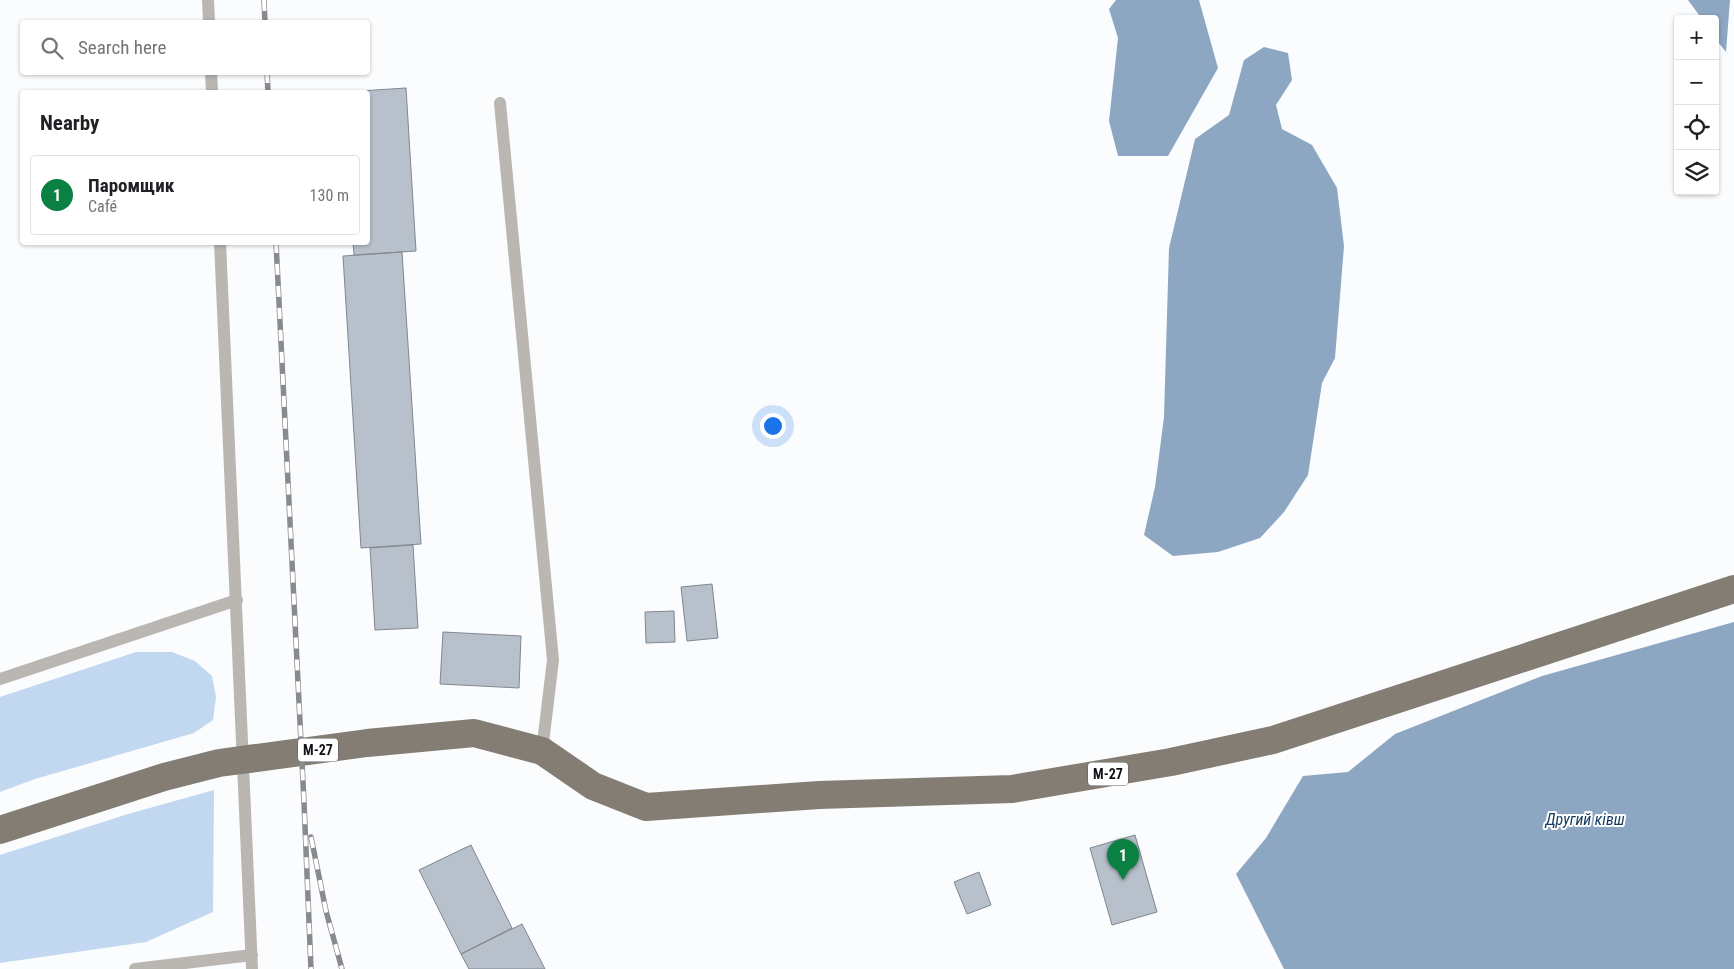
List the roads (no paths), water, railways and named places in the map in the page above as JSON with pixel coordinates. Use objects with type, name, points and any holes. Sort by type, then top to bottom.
[{"type":"main road","name":"М-27","points":[[0,830],[164,777],[220,764],[367,743],[474,733],[542,751],[593,786],[646,807],[819,795],[1012,789],[1171,762],[1273,740],[1734,589]]},
{"type":"lane","points":[[208,0],[209,20]]},
{"type":"lane","points":[[211,75],[212,90]]},
{"type":"lane","points":[[500,103],[553,660],[542,751]]},
{"type":"lane","points":[[220,245],[252,969]]},
{"type":"lane","points":[[0,679],[237,600]]},
{"type":"lane","points":[[135,969],[252,955]]},
{"type":"water","points":[[1116,0],[1199,0],[1218,68],[1168,156],[1118,156],[1109,121],[1118,38],[1109,9]]},
{"type":"water","points":[[1688,0],[1730,0],[1726,52],[1719,43],[1719,15],[1699,15]]},
{"type":"water","points":[[1264,47],[1288,53],[1292,80],[1276,105],[1282,129],[1312,145],[1337,188],[1344,246],[1335,358],[1322,383],[1308,475],[1284,512],[1260,538],[1218,552],[1173,556],[1144,535],[1155,487],[1164,417],[1169,248],[1195,139],[1229,115],[1244,60]]},
{"type":"water","name":"Другий ківш","points":[[1734,622],[1734,969],[1284,969],[1236,874],[1266,838],[1303,776],[1348,772],[1395,734],[1542,676]]},
{"type":"railway","points":[[264,0],[265,20]]},
{"type":"railway","points":[[267,75],[268,90]]},
{"type":"railway","points":[[276,245],[311,969]]},
{"type":"railway","points":[[311,837],[326,911],[342,969]]},
{"type":"place","name":"Паромщик","points":[[1123,880]]}]
